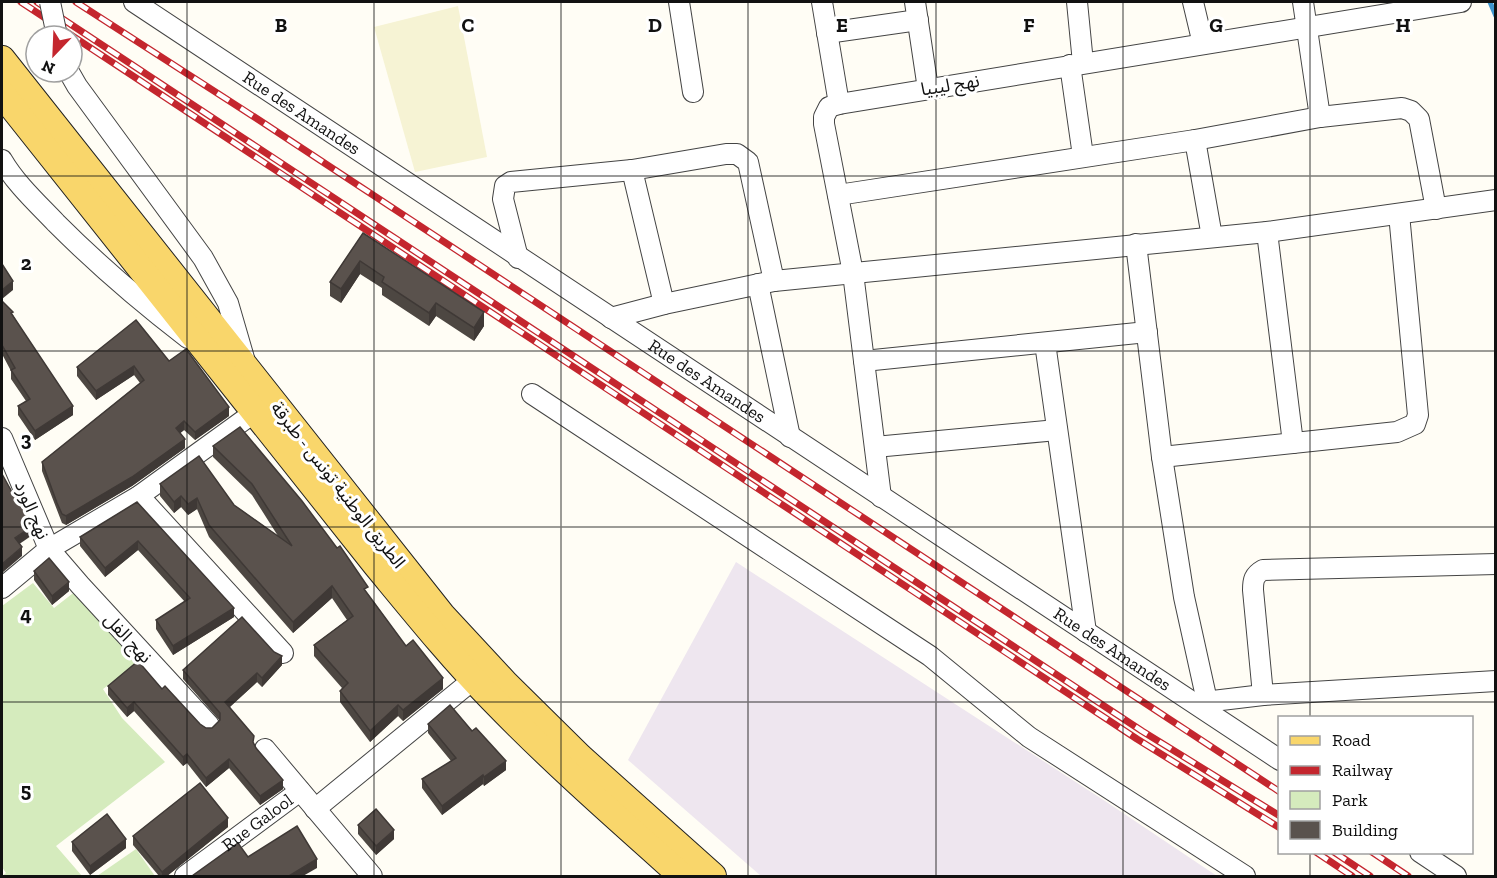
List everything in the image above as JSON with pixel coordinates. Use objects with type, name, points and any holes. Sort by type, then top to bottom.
[{"type":"main road","name":"الطريق الوطنية تونس - طبرقة","points":[[2,59],[442,615],[506,684],[580,757],[713,876]]},
{"type":"main road","name":"الطريق الوطنية تونس - طبرقة","points":[[2,94],[376,566],[474,679],[566,772],[682,876]]},
{"type":"street","points":[[50,2],[55,24]]},
{"type":"street","name":"Rue des Amandes","points":[[134,2],[1086,632],[1200,702],[1278,759]]},
{"type":"street","points":[[679,2],[693,92]]},
{"type":"street","points":[[822,2],[839,104],[829,107],[824,117],[852,273],[881,497]]},
{"type":"street","points":[[1077,2],[1077,64],[1083,156]]},
{"type":"street","points":[[1193,2],[1203,44]]},
{"type":"street","points":[[1303,2],[1320,117]]},
{"type":"street","name":"نهج ليبيا","points":[[839,104],[1461,2]]},
{"type":"street","points":[[827,33],[916,11],[928,89]]},
{"type":"street","points":[[77,84],[203,258],[228,303],[247,370]]},
{"type":"street","points":[[838,195],[1195,140],[1320,117],[1402,108],[1411,111],[1419,119],[1436,209]]},
{"type":"street","points":[[1195,140],[1212,237]]},
{"type":"street","points":[[518,258],[503,199],[505,186],[510,182],[632,170],[726,154],[737,154],[744,158],[748,162],[790,437]]},
{"type":"street","points":[[2,160],[14,179],[95,261],[217,365]]},
{"type":"street","points":[[632,170],[664,304]]},
{"type":"street","points":[[611,318],[664,304],[766,283],[1267,232],[1496,200]]},
{"type":"street","points":[[1162,457],[1397,432],[1415,424],[1418,416],[1399,214]]},
{"type":"street","points":[[1267,232],[1293,443]]},
{"type":"street","points":[[1136,244],[1162,457],[1200,702],[1263,695],[1496,681]]},
{"type":"street","points":[[864,361],[1147,332]]},
{"type":"street","points":[[1045,343],[1086,632]]},
{"type":"street","points":[[532,394],[930,656],[1029,736],[1245,876]]},
{"type":"street","points":[[2,588],[49,549],[139,496],[255,412]]},
{"type":"street","points":[[875,447],[1057,430]]},
{"type":"street","name":"نهج الورد","points":[[2,438],[49,549]]},
{"type":"street","points":[[139,496],[283,653]]},
{"type":"street","name":"نهج الفل","points":[[49,549],[209,724]]},
{"type":"street","points":[[1263,695],[1253,590],[1253,581],[1263,570],[1496,564]]},
{"type":"street","points":[[315,809],[474,679]]},
{"type":"street","points":[[265,749],[372,876]]},
{"type":"street","name":"Rue Galool","points":[[185,876],[300,791]]},
{"type":"street","points":[[1423,854],[1456,876]]},
{"type":"shaded area","points":[[458,6],[487,157],[415,172],[374,27]]},
{"type":"shaded area","points":[[736,562],[1217,876],[761,876],[628,760]]},
{"type":"green space","points":[[90,580],[144,658],[103,689],[122,718],[165,762],[56,846],[82,876],[2,876],[6,873],[2,867],[2,606],[33,583],[54,608]]},
{"type":"green space","points":[[136,849],[155,876],[97,876]]},
{"type":"building","points":[[363,233],[484,312],[474,328],[436,303],[429,313],[382,282],[384,277],[360,261],[341,289],[330,282]]},
{"type":"building","points":[[2,264],[13,281],[2,290]]},
{"type":"building","points":[[2,301],[13,312],[11,313],[73,406],[35,431],[18,406],[30,399],[11,370],[15,368],[2,345]]},
{"type":"building","points":[[136,320],[169,361],[186,349],[229,407],[195,432],[184,421],[176,428],[185,439],[132,477],[66,516],[62,514],[57,503],[42,462],[144,380],[134,366],[96,391],[77,367]]},
{"type":"building","points":[[240,427],[302,501],[337,548],[340,546],[368,587],[364,589],[406,646],[413,640],[443,678],[403,710],[398,705],[370,731],[340,691],[348,683],[314,645],[353,616],[332,586],[293,622],[209,525],[197,498],[188,504],[181,496],[174,502],[160,484],[199,456],[234,505],[292,546],[252,484],[213,446]]},
{"type":"building","points":[[2,474],[12,492],[15,490],[31,527],[15,538],[22,547],[2,564]]},
{"type":"building","points":[[137,502],[234,608],[173,646],[156,620],[190,598],[138,541],[105,568],[80,537]]},
{"type":"building","points":[[49,558],[69,582],[52,596],[34,571]]},
{"type":"building","points":[[242,617],[274,652],[282,656],[262,678],[257,673],[225,702],[254,736],[253,742],[256,748],[283,780],[260,796],[229,759],[206,778],[187,754],[183,757],[134,702],[127,708],[108,686],[138,661],[162,689],[165,686],[200,724],[206,728],[212,728],[220,720],[220,713],[183,670]]},
{"type":"building","points":[[450,705],[472,731],[476,728],[506,761],[442,806],[422,779],[456,758],[428,724]]},
{"type":"building","points":[[200,783],[228,818],[162,872],[133,836]]},
{"type":"building","points":[[376,809],[394,830],[376,846],[358,825]]},
{"type":"building","points":[[107,814],[126,839],[90,866],[72,842]]},
{"type":"building","points":[[297,826],[317,859],[289,876],[192,876],[238,843],[248,857]]},
{"type":"waterway","points":[[1490,2],[1496,16]]},
{"type":"railway","points":[[21,2],[1137,739],[1278,827]]},
{"type":"railway","points":[[37,2],[1142,731],[1278,815]]},
{"type":"railway","points":[[76,2],[1278,791]]},
{"type":"railway","points":[[1319,854],[1352,876]]},
{"type":"railway","points":[[1337,854],[1370,876]]},
{"type":"railway","points":[[1375,854],[1408,876]]}]
